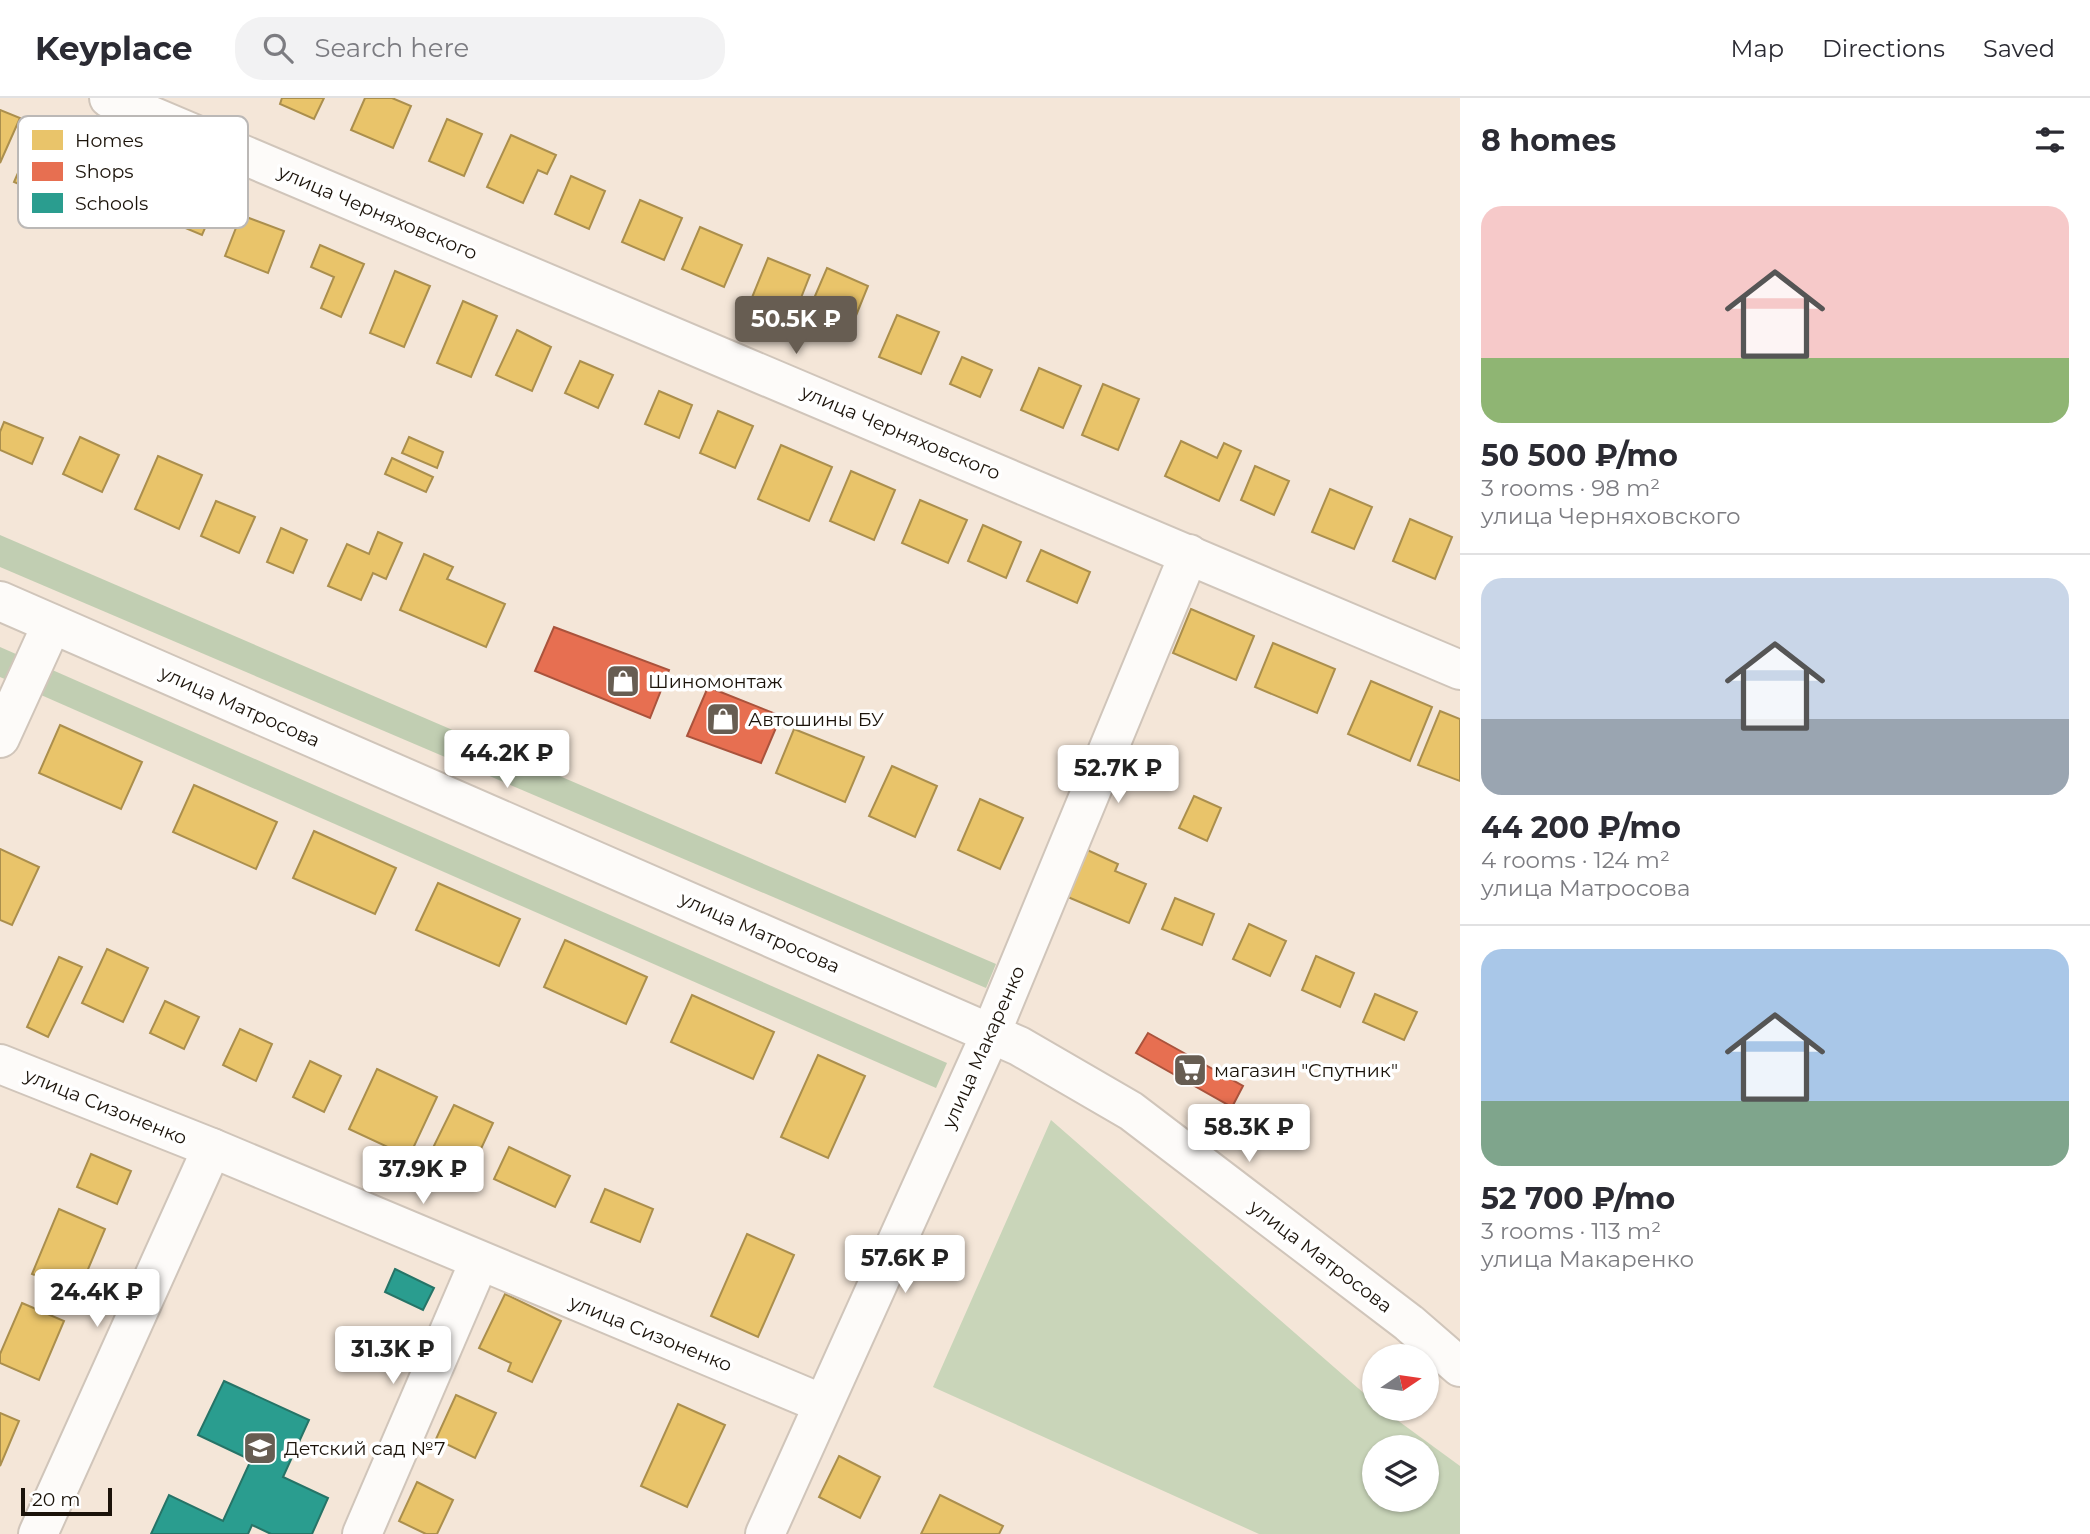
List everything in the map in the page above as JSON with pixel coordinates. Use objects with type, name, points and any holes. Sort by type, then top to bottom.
[{"type":"street","name":"улица Черняховского","points":[[109,98],[152,116]]},
{"type":"street","name":"улица Черняховского","points":[[248,157],[1460,670]]},
{"type":"street","name":"улица Макаренко","points":[[765,1534],[991,1033],[1189,554]]},
{"type":"street","name":"улица Матросова","points":[[0,601],[991,1033],[1131,1111],[1409,1323],[1460,1367]]},
{"type":"street","points":[[0,738],[52,624]]},
{"type":"street","name":"улица Сизоненко","points":[[0,1064],[212,1148],[823,1404]]},
{"type":"street","name":"улица Сизоненко","points":[[38,1534],[212,1148]]},
{"type":"street","points":[[362,1534],[479,1262]]},
{"type":"green space","points":[[0,535],[996,964],[986,988],[0,567]]},
{"type":"green space","points":[[0,647],[947,1063],[936,1088],[0,677]]},
{"type":"green space","points":[[1051,1120],[1362,1392],[1362,1421],[1398,1421],[1418,1435],[1362,1435],[1362,1512],[1439,1512],[1439,1451],[1460,1466],[1460,1534],[1259,1534],[933,1387]]},
{"type":"building: Homes","points":[[282,98],[324,98],[314,119],[280,104]]},
{"type":"building: Homes","points":[[365,98],[392,98],[411,106],[393,148],[351,130]]},
{"type":"building: Homes","points":[[0,110],[18,117],[18,122],[0,163]]},
{"type":"building: Homes","points":[[447,119],[482,134],[464,176],[429,161]]},
{"type":"building: Homes","points":[[511,135],[556,155],[547,174],[538,170],[523,203],[487,187]]},
{"type":"building: Homes","points":[[571,176],[605,191],[589,229],[555,214]]},
{"type":"building: Homes","points":[[640,200],[682,218],[664,260],[622,242]]},
{"type":"building: Homes","points":[[248,218],[284,231],[268,273],[225,256],[236,228],[248,228]]},
{"type":"building: Homes","points":[[700,227],[742,245],[724,287],[682,269]]},
{"type":"building: Homes","points":[[185,228],[205,228],[202,235]]},
{"type":"building: Homes","points":[[320,245],[364,264],[341,317],[321,308],[334,277],[311,267]]},
{"type":"building: Homes","points":[[768,258],[810,275],[793,318],[751,300]]},
{"type":"building: Homes","points":[[827,268],[868,286],[851,328],[809,310]]},
{"type":"building: Homes","points":[[395,271],[430,286],[404,347],[370,333]]},
{"type":"building: Homes","points":[[463,301],[497,316],[471,377],[437,363]]},
{"type":"building: Homes","points":[[897,315],[939,332],[921,374],[879,357]]},
{"type":"building: Homes","points":[[517,330],[551,347],[532,391],[496,375]]},
{"type":"building: Homes","points":[[962,357],[992,370],[980,397],[950,384]]},
{"type":"building: Homes","points":[[580,361],[613,375],[598,408],[565,393]]},
{"type":"building: Homes","points":[[1039,368],[1081,386],[1063,428],[1021,410]]},
{"type":"building: Homes","points":[[1103,384],[1139,399],[1118,450],[1082,435]]},
{"type":"building: Homes","points":[[659,391],[692,405],[679,438],[645,424]]},
{"type":"building: Homes","points":[[718,411],[753,426],[735,468],[700,453]]},
{"type":"building: Homes","points":[[4,422],[43,438],[32,464],[0,450],[0,432]]},
{"type":"building: Homes","points":[[80,437],[119,455],[102,492],[63,474]]},
{"type":"building: Homes","points":[[409,437],[443,452],[437,468],[402,453]]},
{"type":"building: Homes","points":[[1181,441],[1217,458],[1224,443],[1241,451],[1219,501],[1165,476]]},
{"type":"building: Homes","points":[[781,445],[832,467],[809,521],[758,499]]},
{"type":"building: Homes","points":[[158,456],[202,475],[179,529],[135,509]]},
{"type":"building: Homes","points":[[392,458],[433,477],[426,492],[385,474]]},
{"type":"building: Homes","points":[[1255,466],[1289,481],[1274,515],[1241,500]]},
{"type":"building: Homes","points":[[851,471],[895,490],[874,540],[830,521]]},
{"type":"building: Homes","points":[[1330,489],[1372,507],[1354,549],[1312,532]]},
{"type":"building: Homes","points":[[920,500],[967,520],[948,563],[902,543]]},
{"type":"building: Homes","points":[[216,501],[255,517],[239,553],[201,536]]},
{"type":"building: Homes","points":[[1410,519],[1452,537],[1435,579],[1393,561]]},
{"type":"building: Homes","points":[[983,525],[1021,542],[1006,578],[968,561]]},
{"type":"building: Homes","points":[[281,528],[307,540],[293,573],[267,562]]},
{"type":"building: Homes","points":[[378,532],[402,543],[386,579],[373,573],[361,600],[328,586],[347,544],[369,554]]},
{"type":"building: Homes","points":[[1041,550],[1090,572],[1077,603],[1027,581]]},
{"type":"building: Homes","points":[[424,554],[453,567],[447,579],[505,604],[486,647],[400,610]]},
{"type":"building: Homes","points":[[1191,609],[1254,636],[1236,680],[1173,653]]},
{"type":"building: Homes","points":[[1273,643],[1335,669],[1317,713],[1255,687]]},
{"type":"building: Homes","points":[[1371,681],[1432,707],[1410,761],[1348,734]]},
{"type":"building: Homes","points":[[1440,711],[1460,719],[1460,781],[1418,765]]},
{"type":"building: Homes","points":[[60,725],[142,762],[121,809],[39,773]]},
{"type":"building: Homes","points":[[794,729],[864,757],[845,802],[776,773]]},
{"type":"building: Homes","points":[[892,766],[937,786],[915,837],[869,816]]},
{"type":"building: Homes","points":[[194,785],[277,822],[256,869],[173,832]]},
{"type":"building: Homes","points":[[1194,796],[1221,808],[1207,841],[1179,828]]},
{"type":"building: Homes","points":[[980,799],[1023,818],[1000,869],[958,850]]},
{"type":"building: Homes","points":[[314,831],[396,868],[375,914],[293,878]]},
{"type":"building: Homes","points":[[0,849],[39,867],[12,925],[0,920]]},
{"type":"building: Homes","points":[[1085,849],[1118,864],[1115,871],[1146,884],[1129,923],[1056,892]]},
{"type":"building: Homes","points":[[438,883],[520,919],[499,966],[416,930]]},
{"type":"building: Homes","points":[[1175,898],[1214,914],[1202,945],[1162,929]]},
{"type":"building: Homes","points":[[1249,924],[1286,941],[1270,976],[1233,959]]},
{"type":"building: Homes","points":[[565,940],[647,977],[626,1024],[544,987]]},
{"type":"building: Homes","points":[[107,949],[148,968],[123,1022],[82,1003]]},
{"type":"building: Homes","points":[[1316,956],[1354,973],[1340,1007],[1302,990]]},
{"type":"building: Homes","points":[[59,957],[82,967],[48,1037],[27,1027]]},
{"type":"building: Homes","points":[[1375,994],[1417,1012],[1404,1040],[1363,1022]]},
{"type":"building: Homes","points":[[692,995],[774,1032],[753,1079],[671,1042]]},
{"type":"building: Homes","points":[[165,1001],[199,1017],[184,1049],[150,1033]]},
{"type":"building: Homes","points":[[240,1029],[272,1044],[256,1081],[223,1065]]},
{"type":"building: Homes","points":[[818,1055],[865,1076],[828,1158],[781,1137]]},
{"type":"building: Homes","points":[[310,1061],[341,1076],[324,1112],[293,1097]]},
{"type":"building: Homes","points":[[377,1069],[437,1097],[409,1157],[349,1129]]},
{"type":"building: Homes","points":[[454,1105],[493,1123],[467,1179],[427,1160]]},
{"type":"building: Homes","points":[[509,1147],[570,1176],[555,1207],[494,1179]]},
{"type":"building: Homes","points":[[91,1154],[131,1171],[117,1204],[77,1187]]},
{"type":"building: Homes","points":[[605,1189],[653,1209],[640,1242],[591,1222]]},
{"type":"building: Homes","points":[[59,1209],[105,1229],[78,1293],[32,1274]]},
{"type":"building: Homes","points":[[747,1234],[794,1255],[758,1337],[711,1316]]},
{"type":"building: Homes","points":[[505,1294],[561,1321],[532,1382],[508,1371],[511,1363],[479,1348]]},
{"type":"building: Homes","points":[[22,1303],[64,1321],[39,1380],[0,1363],[0,1354]]},
{"type":"building: Homes","points":[[456,1395],[496,1413],[475,1458],[436,1439]]},
{"type":"building: Homes","points":[[678,1404],[725,1425],[687,1507],[641,1486]]},
{"type":"building: Homes","points":[[0,1413],[19,1421],[0,1466]]},
{"type":"building: Homes","points":[[839,1456],[880,1477],[860,1518],[819,1497]]},
{"type":"building: Homes","points":[[417,1482],[453,1500],[437,1534],[426,1534],[399,1521]]},
{"type":"building: Homes","points":[[940,1495],[1003,1526],[999,1534],[921,1534]]},
{"type":"building: Shops","points":[[554,627],[669,670],[650,718],[535,671]]},
{"type":"building: Shops","points":[[708,687],[781,716],[761,763],[687,736]]},
{"type":"building: Shops","name":"магазин \"Спутник\"","points":[[1148,1033],[1243,1086],[1232,1107],[1136,1053]]},
{"type":"building: Schools","points":[[395,1269],[434,1288],[423,1310],[385,1292]]},
{"type":"building: Schools","name":"Детский сад №7","points":[[224,1381],[309,1420],[283,1477],[328,1498],[312,1534],[271,1534],[252,1525],[248,1534],[151,1534],[169,1495],[223,1521],[251,1460],[198,1435]]},
{"type":"place","name":"Шиномонтаж","points":[[623,681]]},
{"type":"place","name":"Автошины БУ","points":[[723,719]]},
{"type":"place","name":"магазин \"Спутник\"","points":[[1190,1070]]},
{"type":"place","name":"Детский сад №7","points":[[260,1448]]}]
